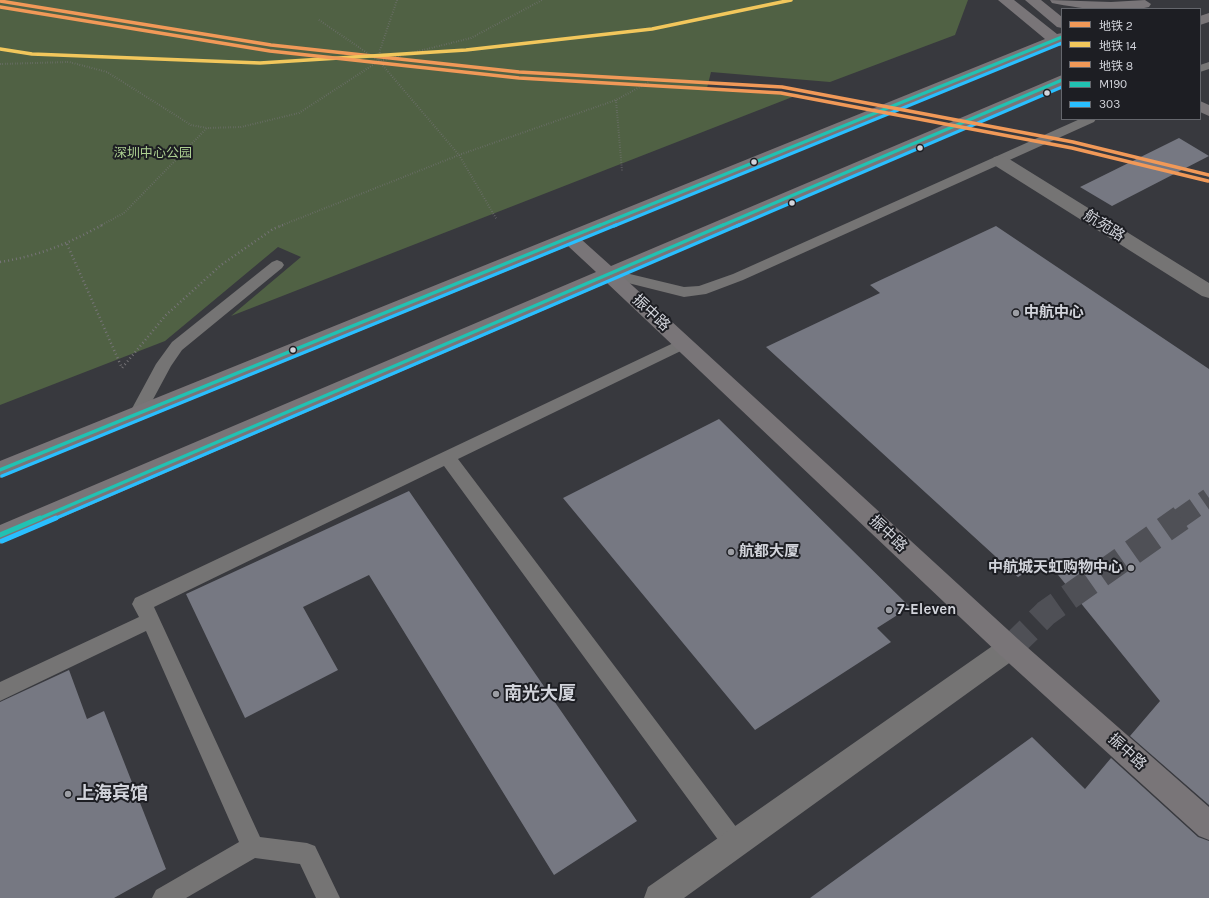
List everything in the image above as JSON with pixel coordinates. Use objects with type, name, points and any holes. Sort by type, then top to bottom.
[{"type":"main road","points":[[1005,0],[1060,36]]},
{"type":"main road","points":[[1032,0],[1060,36]]},
{"type":"main road","points":[[1057,0],[1101,7],[1122,7],[1149,2]]},
{"type":"main road","points":[[1134,8],[1149,2]]},
{"type":"main road","points":[[0,470],[570,238],[1060,36]]},
{"type":"main road","points":[[0,535],[1061,80]]},
{"type":"main road","name":"振中路","points":[[570,238],[1010,648],[1209,826]]},
{"type":"street","name":"航苑路","points":[[1000,161],[1209,292]]},
{"type":"street","points":[[659,898],[1010,648]]},
{"type":"lane","points":[[609,274],[684,292],[701,291],[738,277],[1000,161],[1088,120]]},
{"type":"lane","points":[[137,414],[164,364],[177,346],[277,265]]},
{"type":"lane","points":[[253,847],[151,620],[142,604],[684,343]]},
{"type":"lane","points":[[447,458],[735,844]]},
{"type":"lane","points":[[0,692],[151,620]]},
{"type":"lane","points":[[164,898],[253,847],[307,854],[328,898]]},
{"type":"path","points":[[379,61],[380,50],[397,0]]},
{"type":"path","points":[[0,64],[69,62],[107,72],[191,125],[207,128],[240,127],[299,112],[379,61],[471,38],[542,0]]},
{"type":"path","points":[[320,20],[379,61],[459,155],[497,220]]},
{"type":"path","points":[[67,244],[122,368],[166,315],[221,265],[274,229],[459,155],[616,100],[649,82]]},
{"type":"path","points":[[616,100],[622,171]]},
{"type":"path","points":[[0,262],[20,259],[67,244],[124,213],[207,128]]},
{"type":"green space","name":"深圳中心公园","points":[[0,0],[968,0],[955,35],[830,82],[711,72],[707,88],[800,94],[231,316],[301,257],[278,247],[165,341],[0,405]]},
{"type":"building","points":[[1179,138],[1209,156],[1112,206],[1080,187]]},
{"type":"building","name":"中航城天虹购物中心","points":[[996,226],[1209,369],[1209,805],[1130,736],[1160,701],[1046,560],[1018,577],[766,347],[880,293],[870,285]]},
{"type":"building","name":"航都大厦","points":[[719,419],[910,607],[877,628],[891,642],[755,730],[563,498]]},
{"type":"building","name":"南光大厦","points":[[409,491],[637,821],[554,875],[369,575],[303,607],[338,670],[245,718],[186,594]]},
{"type":"building","name":"上海宾馆","points":[[69,670],[87,719],[104,711],[166,869],[114,898],[0,898],[0,702]]},
{"type":"building","points":[[1032,737],[1085,789],[1111,758],[1198,837],[1209,841],[1209,898],[810,898]]},
{"type":"tunnel","points":[[1179,519],[1209,498]]},
{"type":"tunnel","points":[[1010,648],[1046,613],[1181,518]]},
{"type":"metro line","name":"14","points":[[0,49],[32,54],[260,63],[466,50],[652,29],[791,0]]},
{"type":"metro line","name":"2","points":[[0,1],[271,45],[519,72],[782,87],[1073,142],[1209,175]]},
{"type":"metro line","name":"8","points":[[0,7],[270,51],[519,78],[781,93],[1072,148],[1208,181]]},
{"type":"transit line","name":"M190","points":[[0,470],[1061,37]]},
{"type":"transit line","name":"303","points":[[2,476],[1061,43]]},
{"type":"transit line","name":"M190","points":[[0,535],[1061,80]]},
{"type":"transit line","name":"303","points":[[2,541],[1061,87]]},
{"type":"place","name":"中航中心","points":[[1016,313]]},
{"type":"place","name":"航都大厦","points":[[731,552]]},
{"type":"place","name":"中航城天虹购物中心","points":[[1131,568]]},
{"type":"place","name":"7-Eleven","points":[[889,610]]},
{"type":"place","name":"南光大厦","points":[[496,694]]},
{"type":"place","name":"上海宾馆","points":[[68,794]]}]
